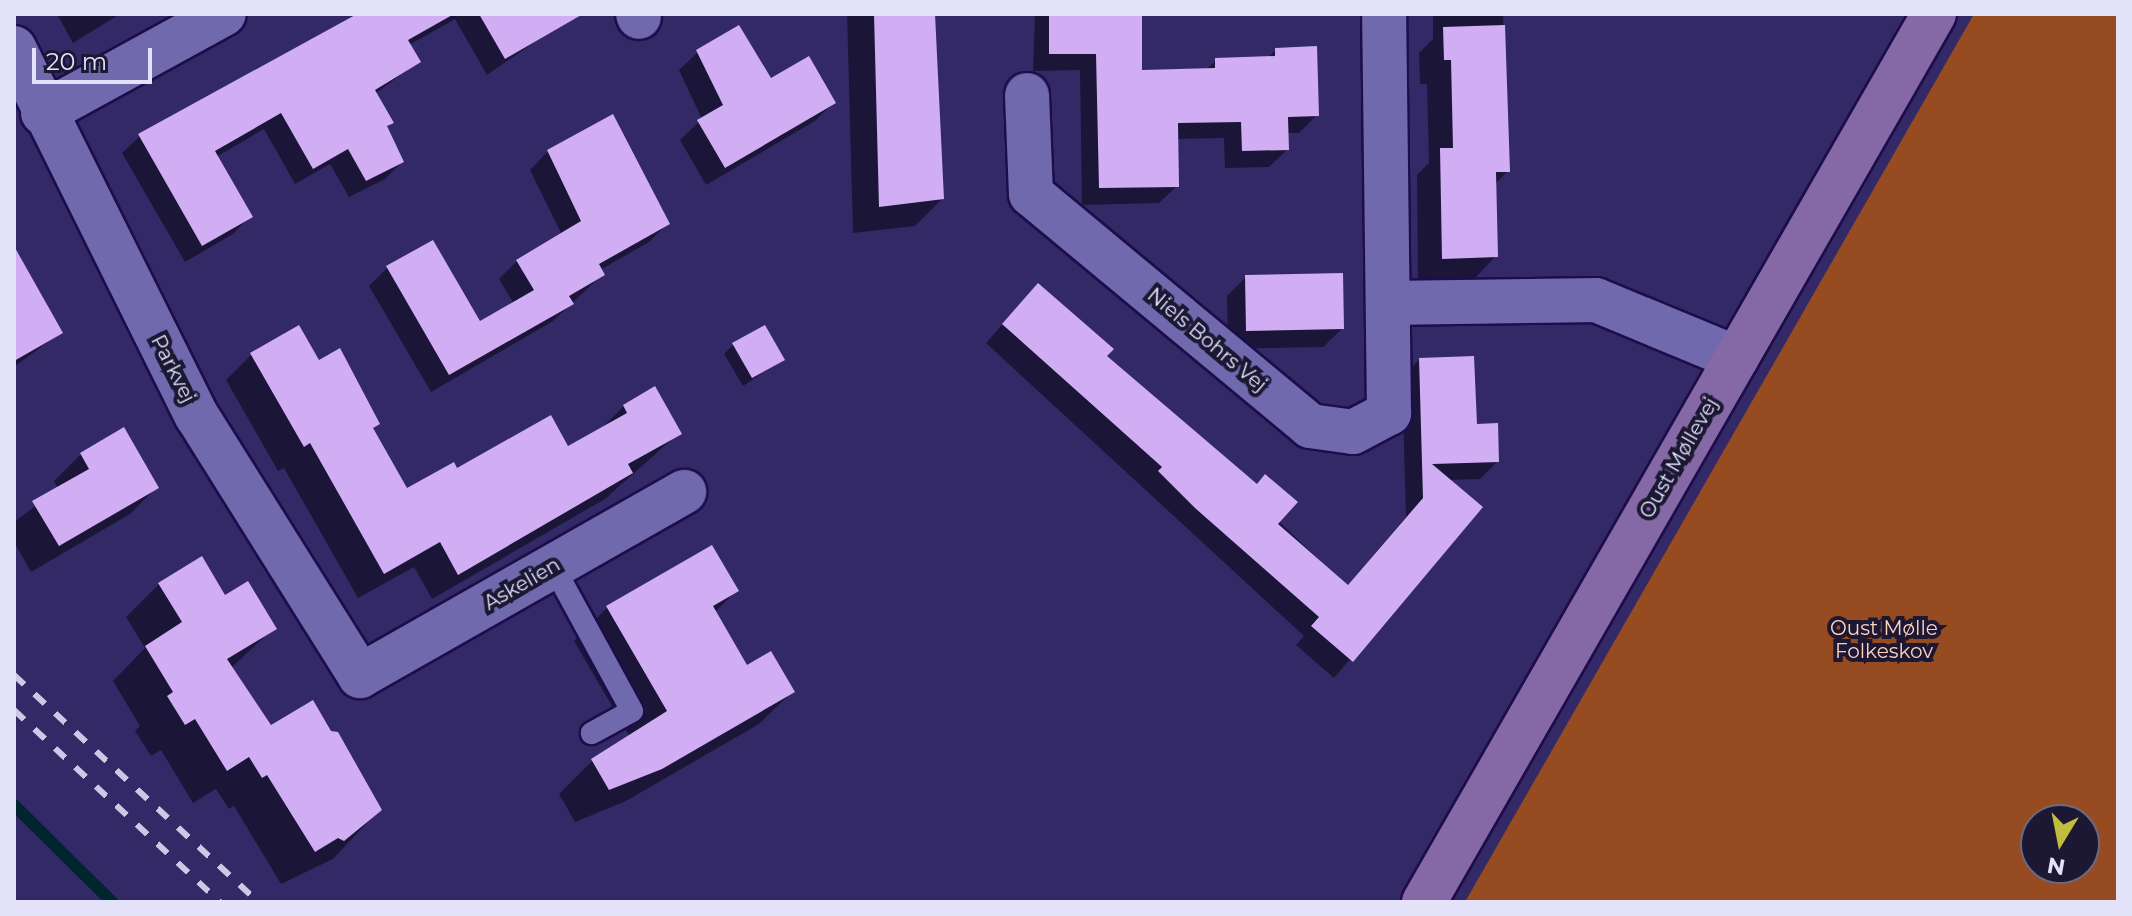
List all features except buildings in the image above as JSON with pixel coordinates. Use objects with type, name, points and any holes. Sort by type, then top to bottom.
[{"type":"street","points":[[43,113],[224,14]]},
{"type":"street","name":"Niels Bohrs Vej","points":[[1027,95],[1031,194],[1310,426],[1353,432],[1389,413],[1391,303],[1384,14]]},
{"type":"street","name":"Oust Møllevej","points":[[1424,902],[1934,14]]},
{"type":"street","name":"Parkvej","points":[[14,48],[43,113],[197,416],[360,676]]},
{"type":"street","points":[[1391,303],[1596,300],[1736,358]]},
{"type":"street","name":"Askelien","points":[[360,676],[684,492]]},
{"type":"lane","points":[[553,566],[632,711],[592,733]]},
{"type":"green space","name":"Oust Mølle Folkeskov","points":[[1974,14],[2118,14],[2118,902],[1465,902]]},
{"type":"waterway","points":[[14,805],[112,902]]},
{"type":"railway","points":[[14,675],[258,902]]},
{"type":"railway","points":[[14,710],[220,902]]}]
